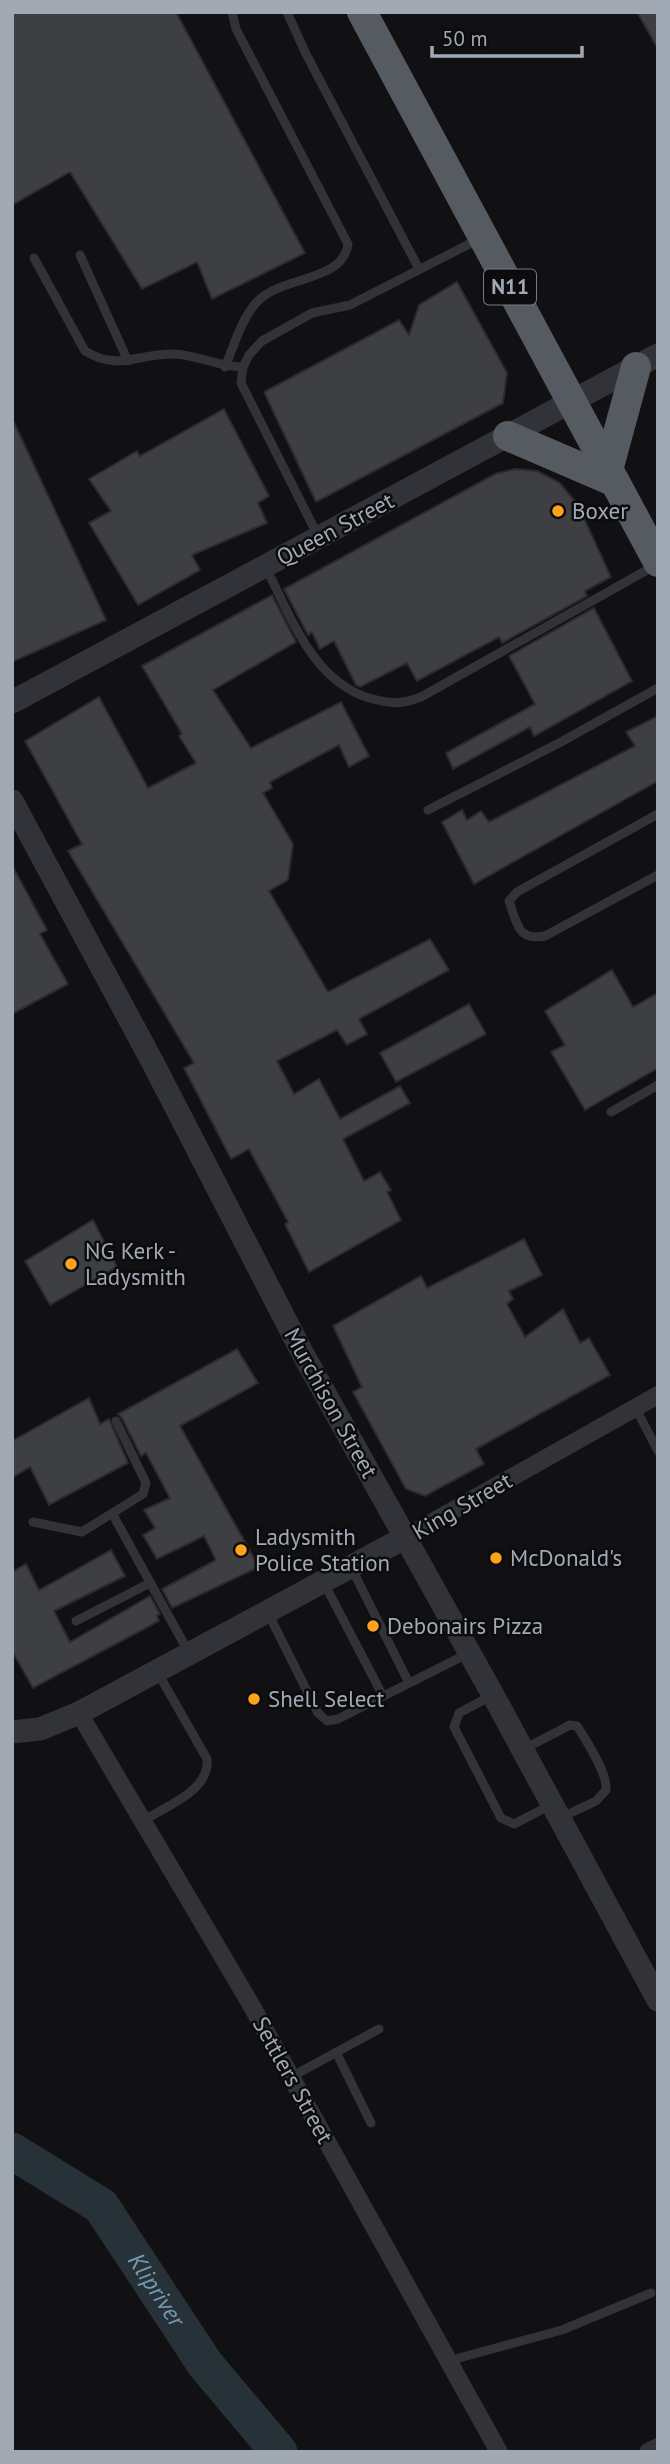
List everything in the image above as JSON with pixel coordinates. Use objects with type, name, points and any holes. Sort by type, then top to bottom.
[{"type":"highway","name":"N11","points":[[362,12],[611,476],[650,541],[658,563]]},
{"type":"highway","points":[[508,436],[611,476],[647,361]]},
{"type":"street","name":"Queen Street","points":[[12,702],[647,361]]},
{"type":"street","name":"Murchison Street","points":[[12,802],[153,1063],[303,1354],[493,1695],[658,2000]]},
{"type":"street","name":"King Street","points":[[12,1732],[40,1728],[79,1713],[158,1672],[324,1583],[658,1395]]},
{"type":"street","name":"Settlers Street","points":[[79,1713],[291,2077],[499,2452]]},
{"type":"street","points":[[648,2452],[658,2446]]},
{"type":"lane","points":[[225,367],[246,319],[257,302],[278,286],[329,271],[347,253],[348,244],[236,29],[232,12]]},
{"type":"lane","points":[[287,12],[335,111],[419,269]]},
{"type":"lane","points":[[318,538],[241,383],[248,355],[262,341],[312,313],[350,305],[483,237]]},
{"type":"lane","points":[[80,255],[128,361]]},
{"type":"lane","points":[[34,258],[85,351],[98,359],[128,361],[152,355],[176,354],[225,367],[243,367]]},
{"type":"lane","points":[[265,566],[319,664],[341,684],[360,695],[402,704],[421,697],[658,563]]},
{"type":"lane","points":[[428,810],[561,742],[658,688]]},
{"type":"lane","points":[[658,814],[517,892],[509,901],[520,932],[527,936],[545,936],[658,875]]},
{"type":"lane","points":[[611,1112],[658,1085]]},
{"type":"lane","points":[[635,1407],[658,1451]]},
{"type":"lane","points":[[33,1522],[82,1532],[144,1494],[147,1486],[116,1421]]},
{"type":"lane","points":[[113,1515],[190,1655]]},
{"type":"lane","points":[[352,1567],[409,1683]]},
{"type":"lane","points":[[76,1621],[150,1583]]},
{"type":"lane","points":[[324,1583],[383,1696]]},
{"type":"lane","points":[[268,1613],[318,1713],[324,1719],[338,1719],[469,1653]]},
{"type":"lane","points":[[143,1821],[199,1786],[208,1769],[207,1759],[158,1672]]},
{"type":"lane","points":[[493,1695],[459,1713],[454,1727],[500,1818],[514,1824],[596,1801],[606,1790],[606,1781],[577,1726],[570,1725],[522,1750]]},
{"type":"lane","points":[[291,2077],[379,2029]]},
{"type":"lane","points":[[336,2052],[371,2123]]},
{"type":"lane","points":[[448,2361],[562,2330],[651,2293]]},
{"type":"building","points":[[12,12],[176,12],[305,253],[212,299],[197,262],[142,289],[70,172],[12,205]]},
{"type":"building","points":[[637,12],[658,12],[658,49]]},
{"type":"building","points":[[457,282],[507,373],[503,403],[316,502],[264,392],[399,320],[409,335],[419,305]]},
{"type":"building","points":[[224,409],[269,496],[258,503],[267,523],[192,555],[200,570],[138,605],[89,523],[111,511],[89,479],[137,451],[140,456]]},
{"type":"building","points":[[12,418],[106,620],[12,662]]},
{"type":"building","points":[[515,469],[537,471],[560,483],[578,505],[611,577],[585,591],[587,596],[502,643],[499,637],[417,681],[407,663],[360,687],[356,685],[334,641],[320,649],[312,632],[308,635],[284,589],[495,474]]},
{"type":"building","points":[[272,595],[296,642],[213,690],[251,748],[341,702],[369,756],[349,767],[339,745],[270,782],[272,788],[263,793],[293,844],[288,880],[269,891],[328,992],[430,939],[449,970],[359,1019],[367,1034],[347,1045],[337,1030],[277,1061],[294,1094],[319,1079],[340,1119],[400,1086],[410,1103],[343,1139],[364,1181],[380,1172],[391,1190],[387,1192],[401,1220],[309,1272],[285,1224],[288,1222],[249,1149],[231,1159],[184,1068],[194,1063],[68,851],[82,844],[25,741],[99,697],[148,788],[196,763],[142,666]]},
{"type":"building","points":[[594,608],[632,681],[534,736],[530,727],[453,769],[446,753],[535,704],[509,656]]},
{"type":"building","points":[[658,716],[658,781],[474,884],[442,822],[462,810],[467,820],[481,811],[489,822],[635,746],[626,732]]},
{"type":"building","points":[[12,865],[47,930],[40,934],[68,984],[12,1014]]},
{"type":"building","points":[[612,970],[633,1007],[658,993],[658,1068],[585,1110],[551,1052],[565,1045],[545,1011]]},
{"type":"building","points":[[469,1004],[486,1034],[396,1082],[380,1053]]},
{"type":"building","name":"NG Kerk - Ladysmith","points":[[93,1220],[117,1267],[50,1305],[25,1261]]},
{"type":"building","points":[[524,1239],[542,1275],[509,1291],[513,1299],[507,1304],[525,1337],[563,1309],[580,1343],[589,1338],[610,1375],[476,1449],[484,1464],[425,1496],[406,1489],[353,1392],[362,1387],[333,1326],[421,1276],[427,1288]]},
{"type":"building","points":[[237,1349],[258,1383],[180,1426],[259,1567],[172,1608],[162,1589],[216,1560],[204,1536],[157,1559],[143,1535],[155,1528],[144,1510],[170,1498],[146,1453],[141,1456],[118,1414]]},
{"type":"building","points":[[89,1398],[100,1424],[109,1419],[128,1463],[49,1505],[30,1467],[12,1478],[12,1441]]},
{"type":"building","points":[[111,1550],[125,1576],[54,1611],[70,1642],[150,1596],[160,1614],[157,1616],[159,1621],[33,1688],[12,1651],[12,1572],[26,1564],[39,1590]]},
{"type":"waterway","name":"Klipriver","points":[[12,2151],[101,2206],[205,2364],[279,2452]]},
{"type":"place","name":"Boxer","points":[[558,511]]},
{"type":"place","name":"NG Kerk - Ladysmith","points":[[71,1264]]},
{"type":"place","name":"Ladysmith Police Station","points":[[241,1550]]},
{"type":"place","name":"McDonald's","points":[[496,1558]]},
{"type":"place","name":"Debonairs Pizza","points":[[373,1626]]},
{"type":"place","name":"Shell Select","points":[[254,1699]]}]
